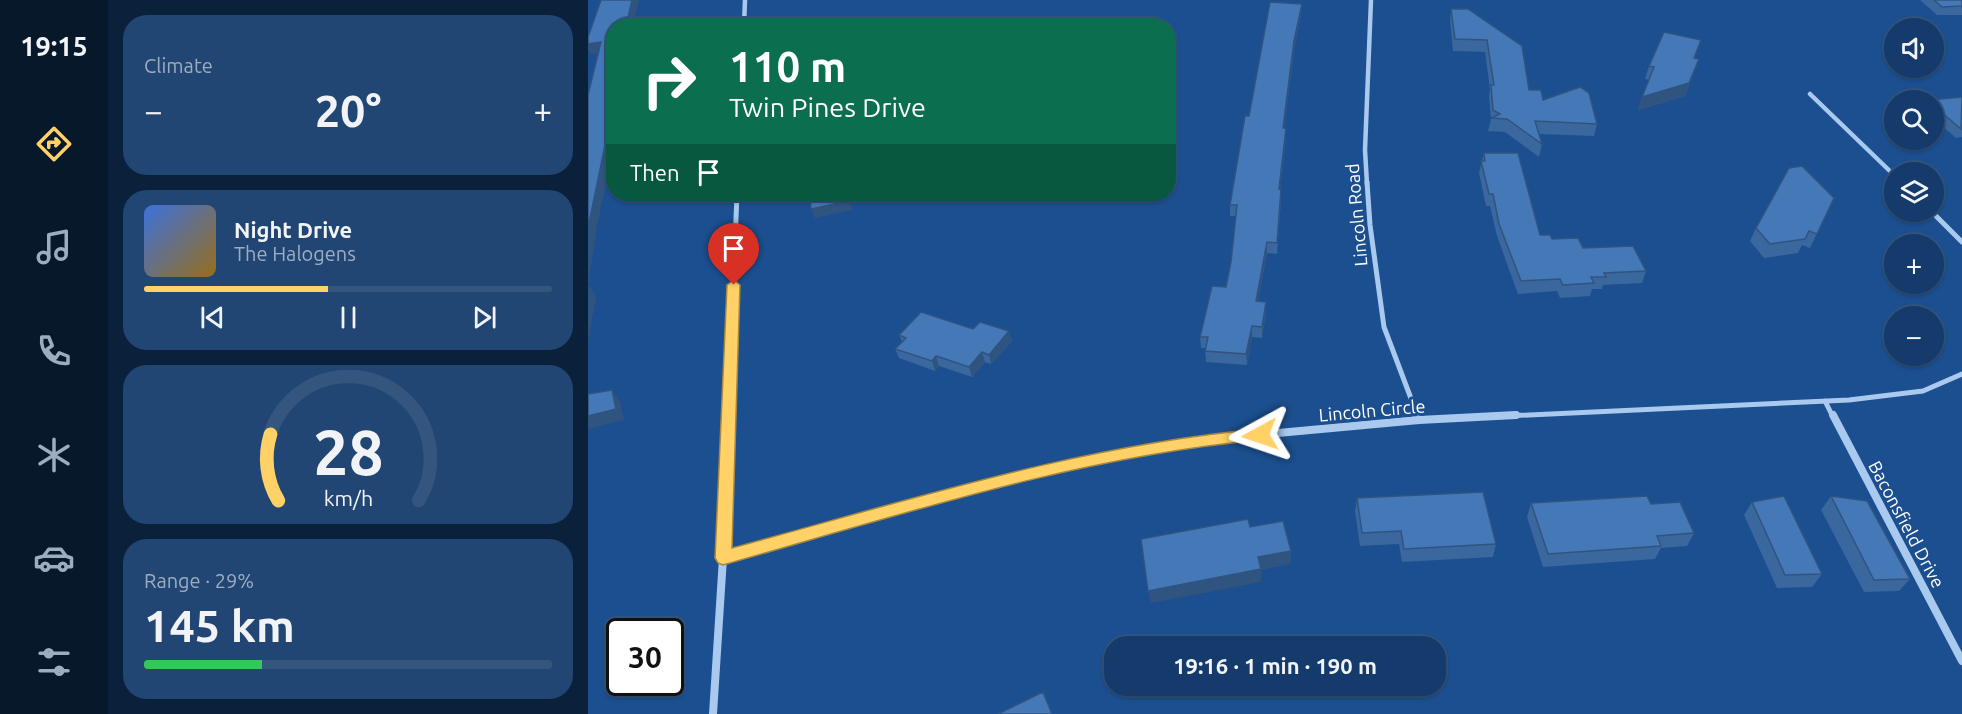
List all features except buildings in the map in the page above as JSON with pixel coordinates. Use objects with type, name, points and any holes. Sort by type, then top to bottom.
[{"type":"street","points":[[744,18],[745,0]]},
{"type":"street","name":"Lincoln Road","points":[[1371,0],[1365,150],[1370,225],[1384,327],[1419,420]]},
{"type":"street","points":[[1810,94],[1884,166]]},
{"type":"street","points":[[713,714],[723,558],[737,201]]},
{"type":"street","points":[[1942,222],[1962,242]]},
{"type":"street","name":"Lincoln Circle","points":[[723,558],[977,488],[1093,459],[1192,441],[1419,420],[1826,400],[1923,391],[1962,374]]},
{"type":"street","name":"Baconsfield Drive","points":[[1826,400],[1962,661]]},
{"type":"route","points":[[734,285],[723,558],[977,488],[1093,459],[1192,441],[1260,435]]}]
